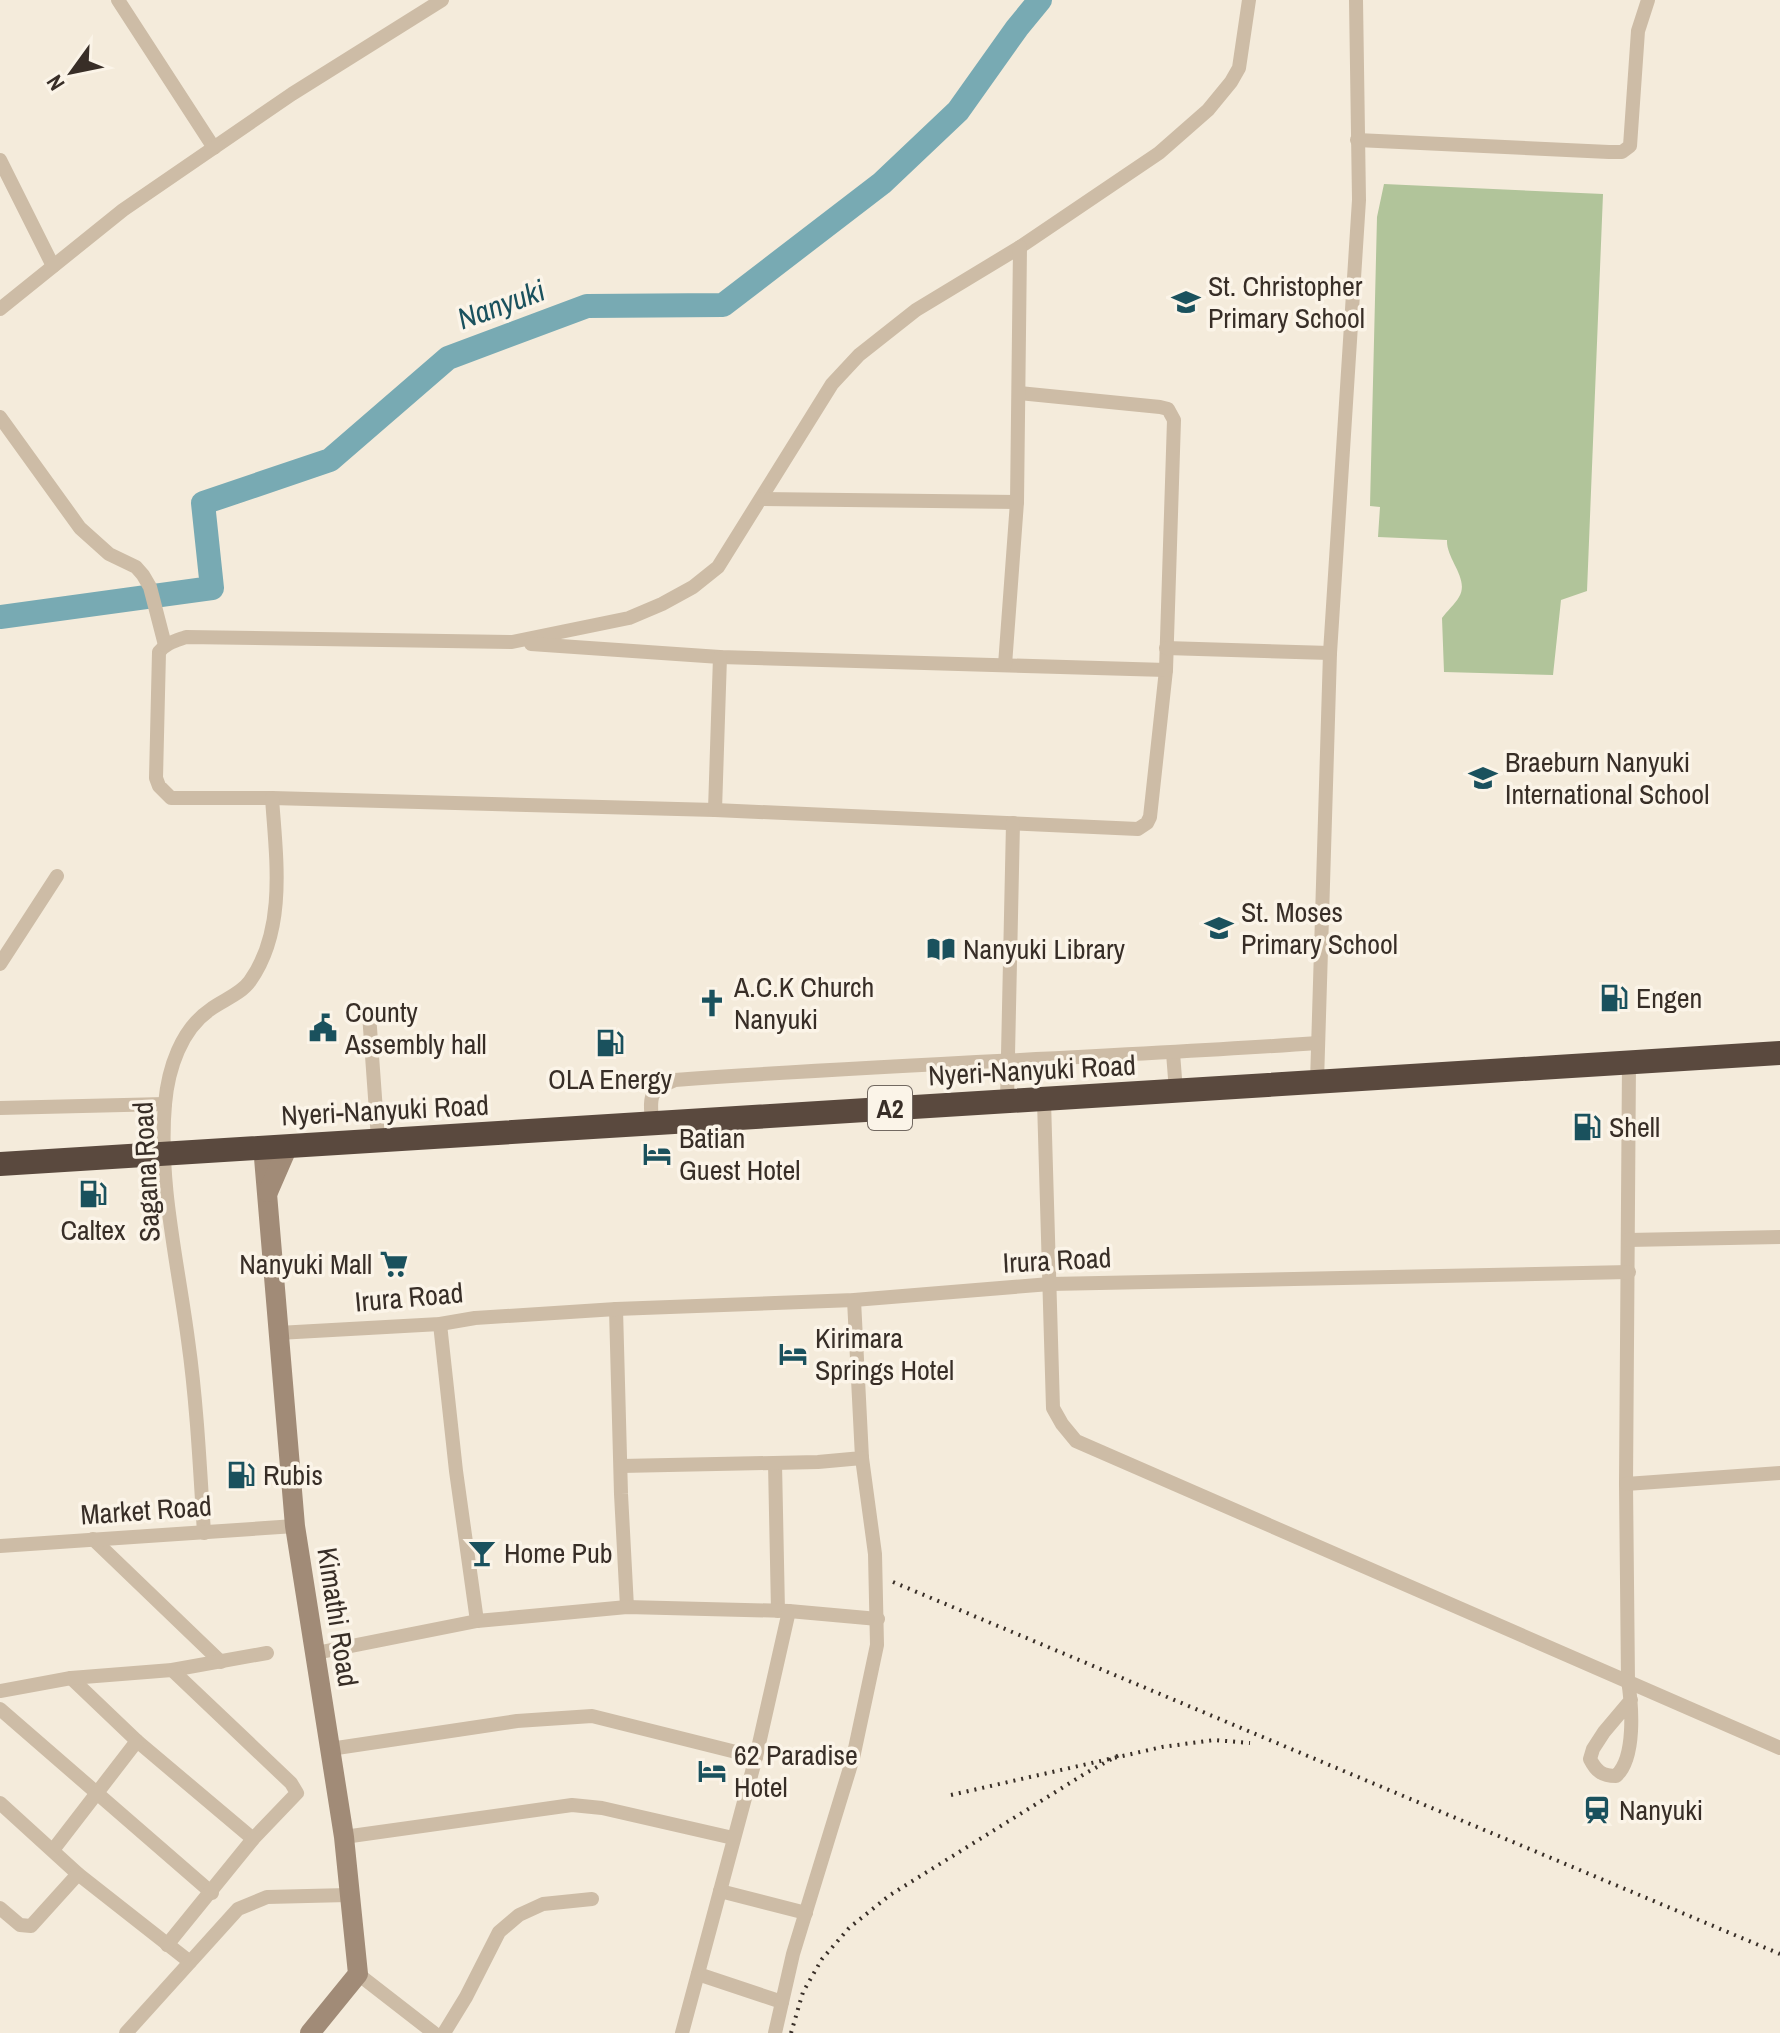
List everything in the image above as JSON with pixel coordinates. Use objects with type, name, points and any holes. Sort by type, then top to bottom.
[{"type":"highway","name":"Nyeri-Nanyuki Road","points":[[0,1164],[1780,1053]]},
{"type":"street","points":[[118,0],[214,148]]},
{"type":"street","points":[[0,309],[123,210],[292,94],[442,0]]},
{"type":"street","points":[[512,642],[629,618],[707,578],[718,567],[832,384],[859,355],[916,310],[1020,247],[1159,153],[1208,110],[1239,68],[1249,0]]},
{"type":"street","points":[[1317,1082],[1330,653],[1359,200],[1356,0]]},
{"type":"street","points":[[1357,140],[1609,152],[1627,150],[1630,146],[1638,31],[1648,0]]},
{"type":"street","points":[[0,160],[53,266]]},
{"type":"street","points":[[1005,665],[1017,502],[1020,247]]},
{"type":"street","points":[[1019,393],[1168,409],[1174,420],[1166,670],[1156,773],[1147,823],[1138,829],[715,810],[171,798],[159,786],[156,778],[159,652],[165,645],[186,637],[512,642],[720,657],[1166,670]]},
{"type":"street","points":[[0,417],[80,528],[109,554],[136,567],[150,587],[165,645]]},
{"type":"street","points":[[761,499],[1017,502]]},
{"type":"street","points":[[1166,648],[1330,653]]},
{"type":"street","points":[[715,810],[720,657]]},
{"type":"street","name":"Sagana Road","points":[[204,1533],[193,1373],[168,1191],[165,1104],[172,1066],[189,1030],[199,1017],[248,985],[267,942],[276,903],[272,798]]},
{"type":"street","points":[[1007,1101],[1013,823]]},
{"type":"street","points":[[0,964],[57,876]]},
{"type":"street","points":[[369,1014],[378,1139]]},
{"type":"street","points":[[652,1123],[650,1097],[656,1089],[675,1080],[817,1069],[1009,1062],[1318,1043]]},
{"type":"street","points":[[1173,1053],[1176,1091]]},
{"type":"street","points":[[1629,1062],[1626,1484],[1628,1680],[1631,1700],[1629,1751],[1624,1768],[1616,1776],[1605,1776],[1590,1759],[1593,1749],[1631,1700]]},
{"type":"street","points":[[1044,1101],[1053,1408],[1076,1441],[1780,1748]]},
{"type":"street","points":[[0,1108],[165,1104]]},
{"type":"street","name":"Kimathi Road","points":[[263,1146],[295,1526],[344,1837],[358,1974]]},
{"type":"street","name":"Kimathi Road","points":[[268,1192],[288,1146]]},
{"type":"street","points":[[1628,1240],[1780,1237]]},
{"type":"street","name":"Irura Road","points":[[278,1333],[440,1324],[475,1318],[616,1309],[854,1300],[1050,1284],[1629,1272]]},
{"type":"street","points":[[775,2033],[806,1913],[853,1758],[877,1645],[875,1554],[862,1458],[854,1300]]},
{"type":"street","points":[[616,1309],[627,1607]]},
{"type":"street","points":[[440,1324],[477,1621]]},
{"type":"street","points":[[621,1466],[862,1458]]},
{"type":"street","points":[[682,2033],[756,1757],[783,1611],[775,1463]]},
{"type":"street","points":[[1626,1484],[1780,1473]]},
{"type":"street","name":"Market Road","points":[[0,1546],[295,1526]]},
{"type":"street","points":[[93,1539],[221,1662]]},
{"type":"street","points":[[316,1653],[477,1621],[627,1607],[783,1611],[878,1619]]},
{"type":"street","points":[[0,1691],[71,1678],[172,1670],[267,1653]]},
{"type":"street","points":[[167,1945],[297,1790],[172,1670]]},
{"type":"street","points":[[71,1678],[137,1741],[253,1839]]},
{"type":"street","points":[[0,1709],[212,1893]]},
{"type":"street","points":[[330,1749],[517,1721],[592,1716],[756,1757]]},
{"type":"street","points":[[53,1850],[137,1741]]},
{"type":"street","points":[[0,1803],[78,1874],[190,1962]]},
{"type":"street","points":[[344,1837],[572,1805],[602,1808],[733,1838]]},
{"type":"street","points":[[0,1908],[20,1925],[31,1926],[78,1874]]},
{"type":"street","points":[[720,1891],[806,1913]]},
{"type":"street","points":[[126,2033],[228,1918],[249,1903],[267,1897],[348,1895]]},
{"type":"street","points":[[444,2033],[499,1932],[519,1915],[543,1904],[592,1899]]},
{"type":"street","points":[[310,2033],[358,1974],[434,2033]]},
{"type":"street","points":[[698,1974],[782,2002]]},
{"type":"green space","points":[[1384,184],[1603,194],[1587,591],[1561,600],[1553,675],[1444,672],[1442,618],[1462,590],[1447,540],[1378,537],[1380,507],[1370,506],[1377,217]]},
{"type":"waterway","name":"Nanyuki","points":[[0,617],[212,588],[203,503],[330,460],[448,358],[587,306],[723,305],[882,183],[958,111],[1040,0]]},
{"type":"railway","points":[[893,1582],[1780,1954]]},
{"type":"railway","points":[[951,1795],[1162,1747],[1214,1740],[1250,1743]]},
{"type":"railway","points":[[791,2033],[803,1992],[822,1959],[849,1928],[890,1895],[1119,1755]]},
{"type":"place","name":"St. Christopher Primary School","points":[[1186,302]]},
{"type":"place","name":"Braeburn Nanyuki International School","points":[[1483,778]]},
{"type":"place","name":"St. Moses Primary School","points":[[1219,928]]},
{"type":"place","name":"Nanyuki Library","points":[[941,949]]},
{"type":"place","name":"Engen","points":[[1614,998]]},
{"type":"place","name":"A.C.K Church Nanyuki","points":[[712,1003]]},
{"type":"place","name":"County Assembly hall","points":[[323,1028]]},
{"type":"place","name":"OLA Energy","points":[[610,1043]]},
{"type":"place","name":"Shell","points":[[1587,1127]]},
{"type":"place","name":"Batian Guest Hotel","points":[[657,1154]]},
{"type":"place","name":"Caltex","points":[[93,1194]]},
{"type":"place","name":"Nanyuki Mall","points":[[394,1264]]},
{"type":"place","name":"Kirimara Springs Hotel","points":[[793,1354]]},
{"type":"place","name":"Rubis","points":[[241,1475]]},
{"type":"place","name":"Home Pub","points":[[482,1553]]},
{"type":"place","name":"62 Paradise Hotel","points":[[712,1771]]},
{"type":"place","name":"Nanyuki","points":[[1597,1810]]}]
